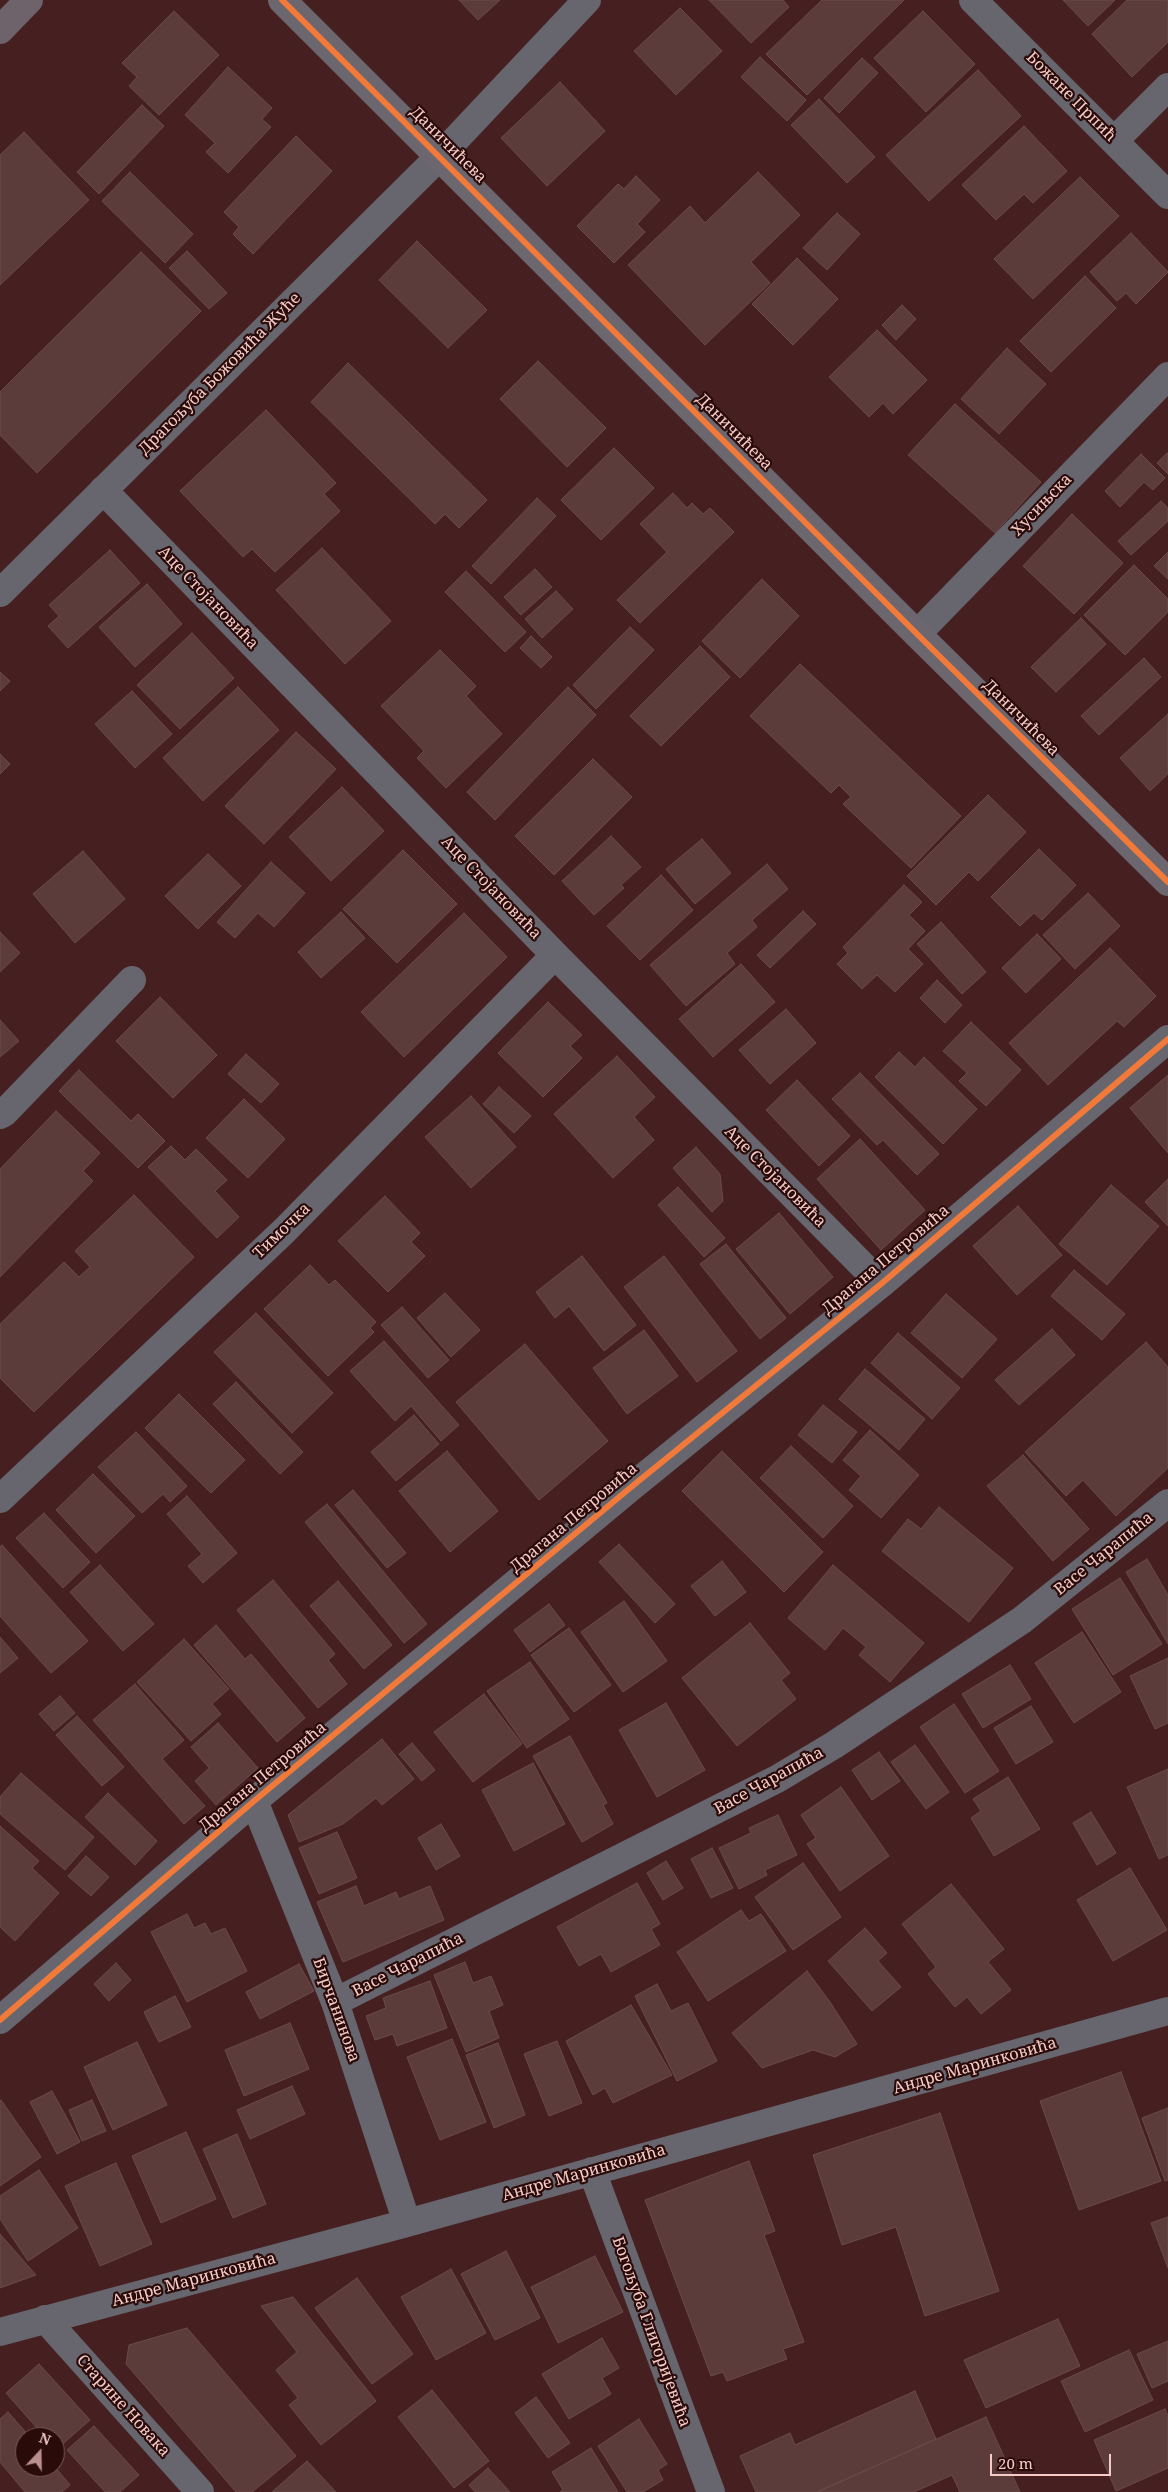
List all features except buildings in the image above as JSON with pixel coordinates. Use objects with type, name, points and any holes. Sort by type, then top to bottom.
[{"type":"main road","points":[[0,30],[29,0]]},
{"type":"street","name":"Даничићева","points":[[282,0],[1168,882]]},
{"type":"street","name":"Драгољуба Божовића Жуће","points":[[0,593],[440,156],[587,0]]},
{"type":"street","name":"Божане Прпић","points":[[972,0],[1115,140],[1168,195]]},
{"type":"street","points":[[1115,140],[1168,87]]},
{"type":"street","name":"Хусињска","points":[[917,634],[1168,376]]},
{"type":"street","name":"Аце Стојановића","points":[[103,490],[555,955],[881,1284]]},
{"type":"street","name":"Тимочка","points":[[0,1498],[284,1231],[555,955]]},
{"type":"street","points":[[0,1114],[4,1113],[132,980]]},
{"type":"street","name":"Драгана Петровића","points":[[0,2020],[254,1801],[630,1488],[881,1284],[1168,1039]]},
{"type":"street","name":"Васе Чарапића","points":[[335,2002],[777,1779],[834,1745],[1022,1620],[1168,1503]]},
{"type":"street","name":"Бирчанинова","points":[[254,1801],[335,2002],[407,2223]]},
{"type":"street","name":"Андре Маринковића","points":[[0,2332],[407,2223],[1168,2012]]},
{"type":"street","name":"Богољуба Глигоријевића","points":[[592,2171],[707,2490]]},
{"type":"street","name":"Старине Новака","points":[[45,2319],[200,2492]]},
{"type":"cycle path","points":[[282,0],[1168,882]]},
{"type":"cycle path","points":[[0,2020],[254,1801],[630,1488],[881,1284],[1168,1039]]}]
